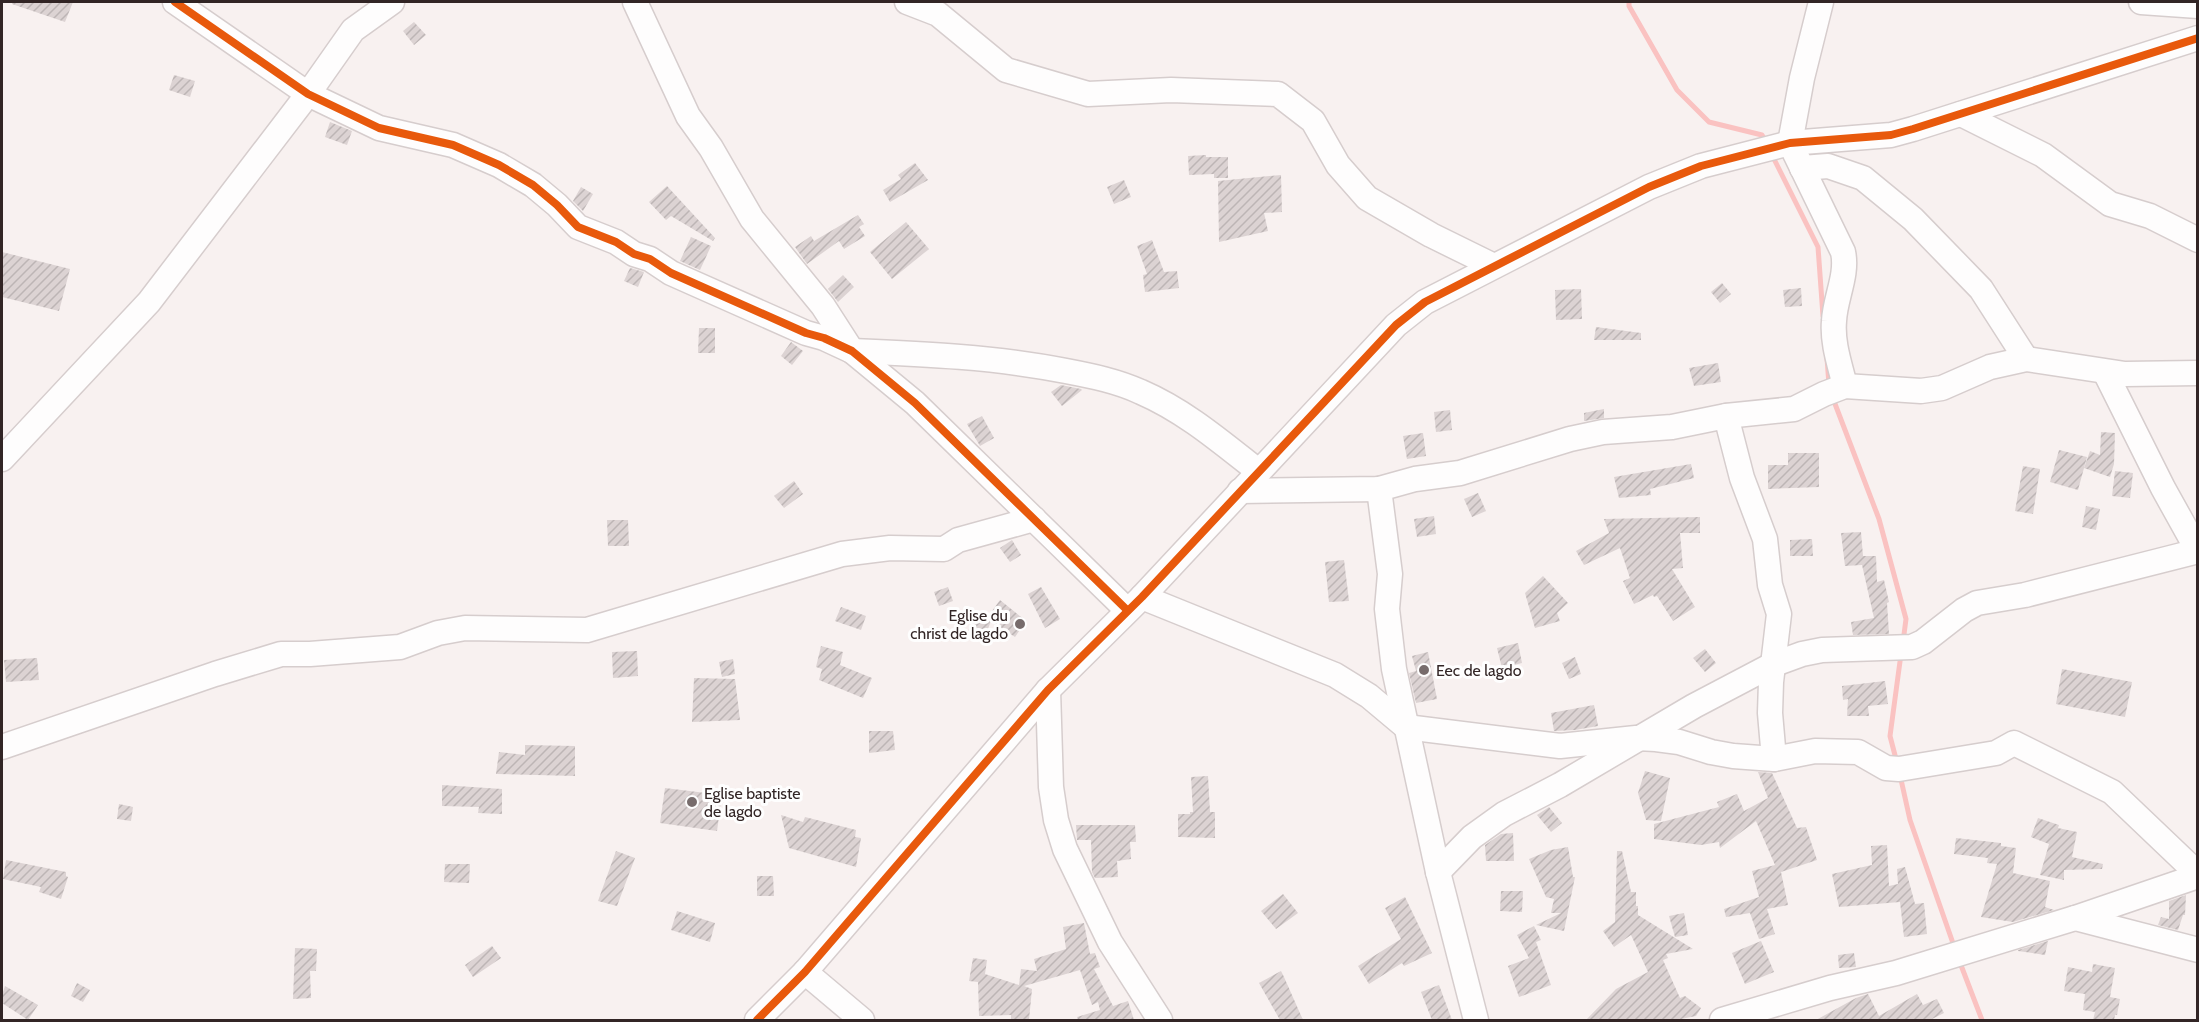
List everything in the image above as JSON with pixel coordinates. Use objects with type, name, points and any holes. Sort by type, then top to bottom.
[{"type":"street","points":[[175,2],[308,94],[379,128],[453,146],[499,165],[533,185],[578,227],[616,242],[634,254],[650,259],[670,273],[852,351],[915,402],[1034,519],[1134,603],[1335,675],[1368,696],[1406,727],[1560,746],[1636,738],[1678,742],[1733,756],[1774,759],[1815,751],[1858,752],[1886,768],[1899,769],[1996,753],[2014,742],[2112,792],[2198,875],[2075,918],[1896,973],[1830,988],[1722,1020]]},
{"type":"street","points":[[2,459],[148,302],[308,94],[353,30],[392,2]]},
{"type":"street","points":[[635,2],[688,116],[711,148],[752,219],[823,306],[852,351]]},
{"type":"street","points":[[907,2],[938,14],[1006,70],[1088,94],[1171,90],[1278,94],[1313,121],[1338,165],[1367,198],[1431,235],[1494,266]]},
{"type":"street","points":[[1821,2],[1802,78],[1790,143],[1846,262],[1834,320],[1834,390]]},
{"type":"street","points":[[2141,2],[2198,6]]},
{"type":"street","points":[[758,1020],[804,972],[1048,690],[1134,603],[1396,325],[1425,302],[1649,186],[1701,166],[1790,143],[1890,135],[2198,38]]},
{"type":"street","points":[[1961,114],[2043,155],[2110,204],[2150,216],[2198,240]]},
{"type":"street","points":[[1802,168],[1828,166],[1863,178],[1913,219],[1981,289],[2026,359]]},
{"type":"street","points":[[852,351],[976,358],[1032,364],[1102,378],[1142,392],[1193,420],[1258,471]]},
{"type":"street","points":[[1240,491],[1379,489],[1415,479],[1460,473],[1570,439],[1603,432],[1672,427],[1726,416],[1794,409],[1834,390],[1922,391],[1942,388],[1990,367],[2026,359],[2125,374],[2198,373]]},
{"type":"street","points":[[1438,872],[1472,837],[1504,814],[1560,785],[1636,738],[1772,665],[1802,654],[1822,650],[1912,647],[1923,642],[1964,610],[1977,603],[2025,595],[2198,551],[2163,488],[2105,372]]},
{"type":"street","points":[[1726,416],[1742,478],[1766,539],[1770,585],[1779,614],[1772,665],[1770,713],[1774,759]]},
{"type":"street","points":[[1379,489],[1390,574],[1387,609],[1394,669],[1438,872],[1476,1020]]},
{"type":"street","points":[[2,747],[215,674],[281,654],[400,647],[438,633],[465,627],[587,630],[842,554],[890,548],[944,549],[958,540],[1034,519]]},
{"type":"street","points":[[1048,690],[1051,787],[1056,820],[1065,849],[1110,942],[1160,1020]]},
{"type":"street","points":[[2075,918],[2198,950]]},
{"type":"street","points":[[804,972],[862,1020]]},
{"type":"building","points":[[12,2],[73,2],[65,22],[12,4]]},
{"type":"building","points":[[414,22],[426,35],[414,45],[403,31]]},
{"type":"building","points":[[174,75],[195,81],[190,97],[169,90]]},
{"type":"building","points":[[330,122],[352,131],[347,145],[325,137]]},
{"type":"building","points":[[1206,155],[1206,157],[1228,157],[1228,178],[1214,178],[1214,174],[1189,175],[1188,156]]},
{"type":"building","points":[[915,163],[928,180],[890,202],[883,190],[901,179],[898,175]]},
{"type":"building","points":[[1281,175],[1282,212],[1264,213],[1268,231],[1219,242],[1218,181]]},
{"type":"building","points":[[1124,180],[1131,197],[1114,204],[1107,187]]},
{"type":"building","points":[[667,186],[715,238],[713,241],[671,216],[666,220],[649,202]]},
{"type":"building","points":[[581,187],[593,194],[583,211],[573,201]]},
{"type":"building","points":[[858,215],[864,224],[859,227],[865,236],[844,249],[839,241],[807,264],[795,247],[811,236],[814,241]]},
{"type":"building","points":[[906,222],[929,249],[892,279],[870,252]]},
{"type":"building","points":[[691,237],[711,246],[700,270],[680,261]]},
{"type":"building","points":[[1152,240],[1164,272],[1177,271],[1179,288],[1145,292],[1143,275],[1147,274],[1137,246]]},
{"type":"building","points":[[2,252],[70,269],[59,311],[2,297]]},
{"type":"building","points":[[630,268],[644,272],[638,287],[624,281]]},
{"type":"building","points":[[843,275],[854,287],[838,302],[828,289]]},
{"type":"building","points":[[1722,283],[1731,294],[1720,303],[1711,292]]},
{"type":"building","points":[[1801,288],[1802,306],[1785,307],[1783,290]]},
{"type":"building","points":[[1581,289],[1582,319],[1556,320],[1555,290]]},
{"type":"building","points":[[1596,327],[1641,333],[1641,340],[1594,340]]},
{"type":"building","points":[[699,328],[715,328],[715,353],[698,353]]},
{"type":"building","points":[[791,342],[803,351],[792,365],[781,356]]},
{"type":"building","points":[[1718,363],[1721,382],[1694,386],[1689,368]]},
{"type":"building","points":[[1061,385],[1082,390],[1062,406],[1051,392]]},
{"type":"building","points":[[1604,409],[1604,418],[1584,421],[1584,413]]},
{"type":"building","points":[[1450,410],[1452,430],[1436,432],[1434,412]]},
{"type":"building","points":[[982,416],[994,438],[980,446],[967,424]]},
{"type":"building","points":[[2101,432],[2115,433],[2114,464],[2110,477],[2084,468],[2090,451],[2100,455]]},
{"type":"building","points":[[1423,433],[1426,456],[1407,459],[1403,436]]},
{"type":"building","points":[[2059,450],[2087,457],[2078,490],[2050,482]]},
{"type":"building","points":[[1788,453],[1819,453],[1819,487],[1768,489],[1768,465],[1788,465]]},
{"type":"building","points":[[1691,464],[1694,478],[1650,489],[1651,495],[1619,498],[1614,477]]},
{"type":"building","points":[[2023,466],[2040,469],[2033,514],[2015,511]]},
{"type":"building","points":[[2115,471],[2133,473],[2130,498],[2112,496]]},
{"type":"building","points":[[794,481],[803,494],[784,508],[774,496]]},
{"type":"building","points":[[1478,493],[1486,511],[1472,517],[1464,499]]},
{"type":"building","points":[[2086,506],[2100,509],[2096,530],[2082,527]]},
{"type":"building","points":[[1434,516],[1436,534],[1417,537],[1414,519]]},
{"type":"building","points":[[1700,517],[1700,533],[1680,533],[1683,568],[1672,569],[1695,607],[1673,621],[1657,596],[1653,595],[1634,604],[1623,581],[1630,578],[1620,548],[1584,565],[1576,551],[1609,533],[1604,519]]},
{"type":"building","points":[[607,520],[628,520],[629,546],[608,546]]},
{"type":"building","points":[[1861,532],[1863,556],[1876,556],[1877,582],[1884,580],[1889,602],[1887,603],[1889,634],[1853,635],[1851,622],[1874,618],[1862,565],[1845,566],[1841,533]]},
{"type":"building","points":[[1812,539],[1813,556],[1790,556],[1790,540]]},
{"type":"building","points":[[1012,540],[1021,555],[1010,562],[1000,548]]},
{"type":"building","points":[[1344,560],[1349,601],[1329,602],[1325,562]]},
{"type":"building","points":[[1543,576],[1568,603],[1557,613],[1560,621],[1535,628],[1525,593]]},
{"type":"building","points":[[948,587],[953,601],[939,606],[934,592]]},
{"type":"building","points":[[1041,587],[1060,619],[1045,628],[1028,594]]},
{"type":"building","points":[[1000,600],[1026,621],[1015,637],[991,621],[983,642],[966,636],[975,615],[990,620],[987,618]]},
{"type":"building","points":[[841,607],[866,616],[861,630],[835,621]]},
{"type":"building","points":[[1518,643],[1522,663],[1502,668],[1497,648]]},
{"type":"building","points":[[821,646],[843,652],[840,665],[872,678],[863,698],[819,680],[822,669],[816,667]]},
{"type":"building","points":[[1705,649],[1716,663],[1705,672],[1693,658]]},
{"type":"building","points":[[637,651],[638,676],[613,678],[612,652]]},
{"type":"building","points":[[1428,652],[1437,699],[1416,703],[1409,673],[1416,671],[1412,656]]},
{"type":"building","points":[[1575,657],[1581,674],[1569,679],[1562,663]]},
{"type":"building","points":[[37,658],[39,680],[6,682],[4,660]]},
{"type":"building","points":[[733,659],[735,674],[722,677],[719,662]]},
{"type":"building","points":[[2062,669],[2132,682],[2125,717],[2056,704]]},
{"type":"building","points":[[694,678],[735,679],[740,720],[692,722]]},
{"type":"building","points":[[1885,681],[1888,704],[1868,706],[1869,716],[1847,716],[1848,699],[1843,700],[1842,686]]},
{"type":"building","points":[[1594,705],[1598,726],[1554,731],[1551,713]]},
{"type":"building","points":[[869,731],[893,731],[895,750],[869,753]]},
{"type":"building","points":[[525,745],[575,746],[575,776],[496,774],[499,752],[525,755]]},
{"type":"building","points":[[1645,771],[1670,778],[1661,821],[1646,820],[1638,793]]},
{"type":"building","points":[[1758,772],[1772,773],[1797,828],[1806,827],[1817,860],[1781,872],[1788,905],[1767,909],[1775,934],[1759,939],[1750,913],[1726,917],[1724,909],[1759,897],[1752,871],[1775,865],[1756,821],[1720,848],[1719,842],[1701,845],[1654,839],[1654,824],[1719,807],[1717,802],[1737,794],[1744,811],[1768,798]]},
{"type":"building","points":[[1208,776],[1210,812],[1215,812],[1215,838],[1178,837],[1178,814],[1193,812],[1191,777]]},
{"type":"building","points":[[442,785],[502,789],[502,814],[478,813],[479,807],[442,806]]},
{"type":"building","points":[[665,788],[722,795],[717,831],[660,823]]},
{"type":"building","points":[[119,804],[133,807],[131,821],[117,819]]},
{"type":"building","points":[[1549,807],[1562,823],[1551,832],[1537,815]]},
{"type":"building","points":[[781,815],[803,822],[805,817],[856,830],[855,837],[861,838],[856,867],[789,848]]},
{"type":"building","points":[[2038,818],[2059,825],[2058,828],[2077,832],[2072,857],[2103,864],[2102,869],[2064,870],[2064,880],[2040,875],[2049,844],[2031,837]]},
{"type":"building","points":[[1076,825],[1135,825],[1136,842],[1130,842],[1131,859],[1117,861],[1118,877],[1095,878],[1092,872],[1091,840],[1077,840]]},
{"type":"building","points":[[1513,833],[1514,861],[1486,861],[1485,845],[1501,834]]},
{"type":"building","points":[[1956,838],[2001,843],[2001,846],[2016,848],[2013,873],[2050,881],[2045,907],[2054,910],[2013,922],[1981,917],[1997,864],[1987,863],[1988,858],[1954,854]]},
{"type":"building","points":[[1887,845],[1889,886],[1898,884],[1897,869],[1905,867],[1915,904],[1924,903],[1927,934],[1904,937],[1900,902],[1839,907],[1832,874],[1872,865],[1871,846]]},
{"type":"building","points":[[1568,847],[1573,877],[1575,877],[1564,931],[1536,925],[1561,913],[1551,913],[1554,899],[1546,897],[1529,859],[1551,850]]},
{"type":"building","points":[[616,851],[635,858],[617,906],[598,901]]},
{"type":"building","points":[[1617,851],[1622,851],[1631,892],[1636,892],[1638,915],[1693,949],[1666,954],[1668,958],[1663,960],[1680,998],[1685,996],[1701,1008],[1696,1016],[1676,1020],[1586,1020],[1616,989],[1648,972],[1631,935],[1614,947],[1603,931],[1615,922]]},
{"type":"building","points":[[6,860],[66,872],[68,877],[61,899],[39,892],[41,887],[3,879]]},
{"type":"building","points":[[445,864],[470,864],[469,883],[444,882]]},
{"type":"building","points":[[757,876],[773,876],[774,896],[757,896]]},
{"type":"building","points":[[1501,891],[1523,891],[1522,912],[1500,911]]},
{"type":"building","points":[[1283,894],[1298,913],[1276,929],[1261,911]]},
{"type":"building","points":[[2186,895],[2185,915],[2183,915],[2178,930],[2158,925],[2161,917],[2169,919],[2169,901]]},
{"type":"building","points":[[1405,897],[1432,953],[1404,966],[1402,963],[1369,984],[1358,966],[1401,939],[1385,908]]},
{"type":"building","points":[[677,911],[715,923],[710,942],[671,930]]},
{"type":"building","points":[[1684,913],[1688,935],[1675,937],[1669,916]]},
{"type":"building","points":[[1084,923],[1090,954],[1095,953],[1100,967],[1094,969],[1113,1006],[1128,1001],[1134,1020],[1078,1020],[1077,1017],[1100,1010],[1098,1002],[1092,1005],[1080,970],[1024,986],[1032,989],[1029,1020],[1011,1019],[1011,1015],[979,1016],[978,982],[969,981],[973,958],[987,960],[985,974],[1019,985],[1021,969],[1037,971],[1034,959],[1066,949],[1063,927]]},
{"type":"building","points":[[1534,926],[1541,940],[1536,942],[1551,985],[1519,997],[1508,966],[1529,958],[1517,935]]},
{"type":"building","points":[[1761,941],[1774,972],[1745,984],[1732,953]]},
{"type":"building","points":[[2048,941],[2045,955],[2018,951],[2018,950]]},
{"type":"building","points":[[492,946],[501,958],[473,977],[465,965]]},
{"type":"building","points":[[295,948],[317,949],[316,971],[310,971],[311,998],[293,999]]},
{"type":"building","points":[[1854,953],[1856,967],[1839,968],[1838,955]]},
{"type":"building","points":[[2093,964],[2115,968],[2110,997],[2120,999],[2114,1020],[2093,1020],[2095,1012],[2083,1010],[2085,994],[2064,991],[2068,967],[2092,972]]},
{"type":"building","points":[[1281,971],[1303,1020],[1280,1020],[1259,983]]},
{"type":"building","points":[[77,983],[90,990],[83,1002],[71,996]]},
{"type":"building","points":[[1439,985],[1452,1020],[1432,1020],[1421,992]]},
{"type":"building","points":[[5,986],[38,1005],[28,1020],[2,1003]]},
{"type":"building","points":[[1868,994],[1879,1016],[1917,994],[1923,1005],[1937,999],[1944,1013],[1930,1020],[1816,1020]]},
{"type":"waterway","points":[[1629,2],[1629,6],[1677,90],[1709,122],[1762,135],[1766,142]]},
{"type":"waterway","points":[[1771,153],[1818,247],[1823,316]]},
{"type":"waterway","points":[[1827,358],[1829,385]]},
{"type":"waterway","points":[[1832,396],[1879,519],[1906,619],[1903,642]]},
{"type":"waterway","points":[[1897,763],[1890,736],[1901,654]]},
{"type":"waterway","points":[[1900,775],[1910,820],[1955,949]]},
{"type":"waterway","points":[[1959,960],[1982,1020]]},
{"type":"cycle path","points":[[175,2],[308,94],[379,128],[453,145],[499,165],[533,185],[578,227],[616,242],[634,254],[650,259],[671,273],[852,351],[915,403],[1127,610]]},
{"type":"cycle path","points":[[757,1020],[805,972],[1048,690],[1142,597],[1396,325],[1425,302],[1649,187],[1701,166],[1790,143],[1891,135],[2198,38]]},
{"type":"place","name":"Eglise du christ de lagdo","points":[[1020,624]]},
{"type":"place","name":"Eec de lagdo","points":[[1424,670]]},
{"type":"place","name":"Eglise baptiste de lagdo","points":[[692,802]]}]
